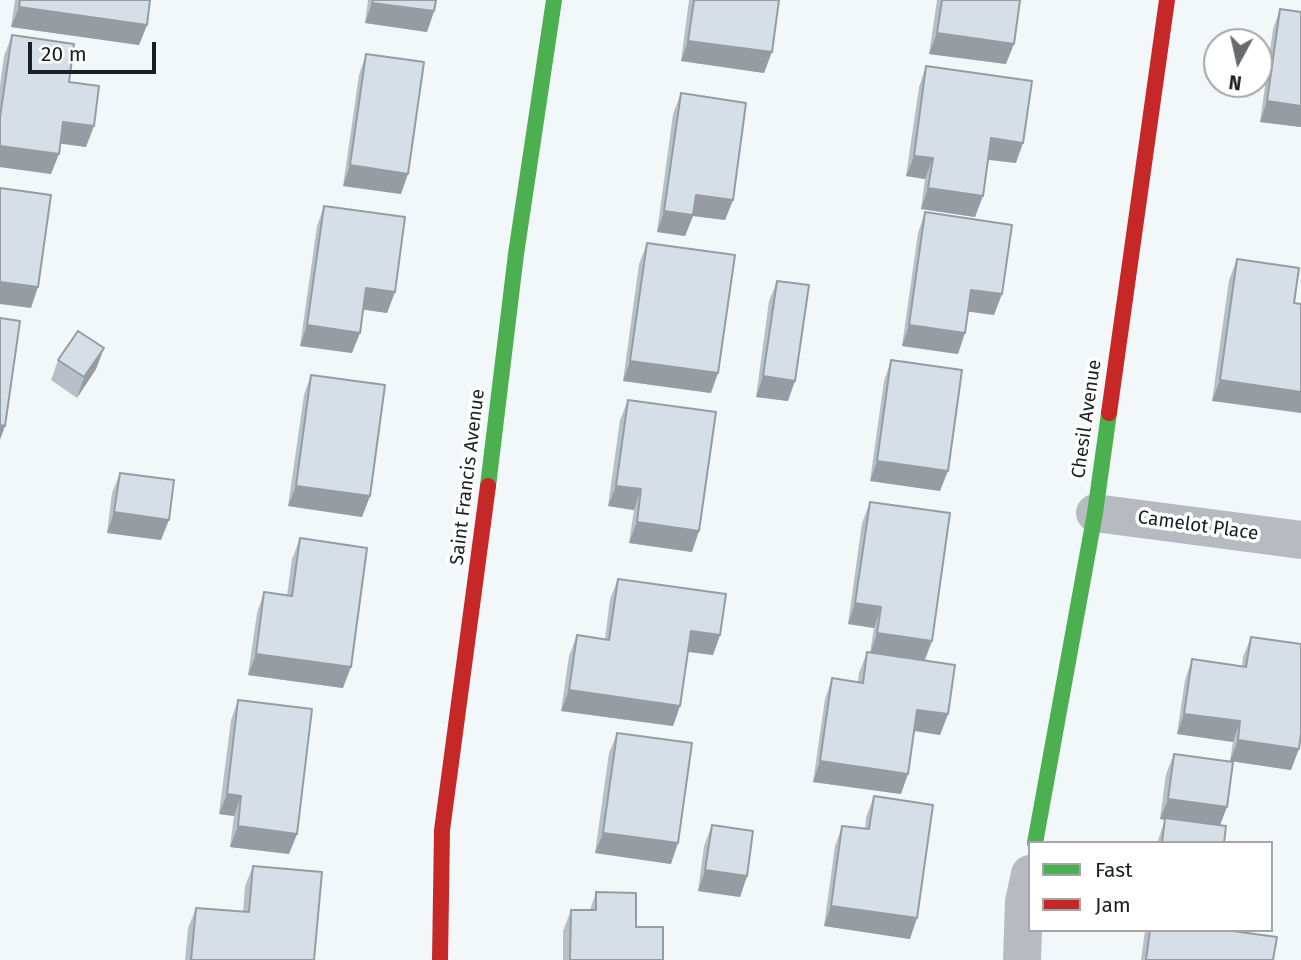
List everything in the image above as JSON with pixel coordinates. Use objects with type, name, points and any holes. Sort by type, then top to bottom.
[{"type":"street","name":"Saint Francis Avenue","points":[[440,960],[442,831],[494,443],[516,254],[554,0]]},
{"type":"street","name":"Chesil Avenue","points":[[1035,841],[1095,513],[1167,0]]},
{"type":"street","name":"Camelot Place","points":[[1095,513],[1301,540]]},
{"type":"street","points":[[1022,960],[1024,902],[1028,883]]},
{"type":"building","points":[[20,0],[150,0],[147,25],[19,7]]},
{"type":"building","points":[[373,0],[436,0],[434,11],[372,3]]},
{"type":"building","points":[[694,0],[779,0],[772,52],[688,41]]},
{"type":"building","points":[[942,0],[1020,0],[1014,44],[937,33]]},
{"type":"building","points":[[1280,9],[1301,12],[1301,106],[1267,101],[1267,98],[1273,98],[1273,59]]},
{"type":"building","points":[[12,35],[74,44],[69,82],[99,86],[94,126],[63,122],[59,154],[0,146],[0,117]]},
{"type":"building","points":[[366,54],[424,62],[408,174],[350,165]]},
{"type":"building","points":[[926,66],[1032,81],[1023,143],[991,138],[983,196],[928,188],[933,158],[914,156]]},
{"type":"building","points":[[681,93],[746,103],[733,200],[696,195],[693,215],[664,211]]},
{"type":"building","points":[[0,188],[51,195],[38,287],[0,282]]},
{"type":"building","points":[[324,206],[405,217],[395,292],[366,288],[360,333],[307,325]]},
{"type":"building","points":[[925,212],[1012,225],[1002,294],[971,290],[965,333],[909,325]]},
{"type":"building","points":[[647,243],[735,255],[718,373],[630,361]]},
{"type":"building","points":[[1237,259],[1299,268],[1294,303],[1301,304],[1301,392],[1220,380]]},
{"type":"building","points":[[777,281],[809,285],[795,381],[763,376]]},
{"type":"building","points":[[0,318],[20,321],[5,426],[0,425]]},
{"type":"building","points":[[78,331],[104,348],[84,377],[58,360]]},
{"type":"building","points":[[891,360],[962,370],[948,471],[877,461]]},
{"type":"building","points":[[311,375],[385,385],[370,496],[296,486]]},
{"type":"building","points":[[628,400],[716,412],[699,531],[637,522],[641,489],[616,486]]},
{"type":"building","points":[[120,473],[174,480],[169,520],[114,512]]},
{"type":"building","points":[[870,502],[950,513],[932,641],[877,633],[881,607],[855,603]]},
{"type":"building","points":[[300,538],[367,548],[351,667],[256,654],[264,592],[292,596]]},
{"type":"building","points":[[618,579],[726,594],[720,635],[691,631],[680,706],[569,690],[577,635],[609,640]]},
{"type":"building","points":[[1251,637],[1301,644],[1299,749],[1238,740],[1240,721],[1184,714],[1192,659],[1246,667]]},
{"type":"building","points":[[867,652],[955,665],[948,714],[917,710],[908,774],[820,761],[832,678],[863,683]]},
{"type":"building","points":[[238,700],[312,709],[297,834],[238,826],[241,796],[227,794]]},
{"type":"building","points":[[617,733],[692,743],[678,843],[603,833]]},
{"type":"building","points":[[1174,754],[1233,762],[1227,807],[1168,799]]},
{"type":"building","points":[[874,796],[933,805],[917,918],[831,906],[842,826],[869,829]]},
{"type":"building","points":[[1165,818],[1226,826],[1224,841],[1162,841]]},
{"type":"building","points":[[712,825],[753,831],[747,876],[705,870]]},
{"type":"building","points":[[253,866],[322,872],[314,960],[191,960],[196,908],[249,912]]},
{"type":"building","points":[[596,892],[636,893],[636,927],[663,927],[663,960],[570,960],[571,910],[596,910]]},
{"type":"building","points":[[1150,932],[1240,932],[1277,937],[1273,960],[1146,960]]},
{"type":"traffic: fast","points":[[488,486],[516,254],[554,0]]},
{"type":"traffic: fast","points":[[1035,841],[1095,513],[1109,413]]},
{"type":"traffic: jam","points":[[1109,413],[1167,0]]},
{"type":"traffic: jam","points":[[440,960],[442,830],[488,486]]}]
